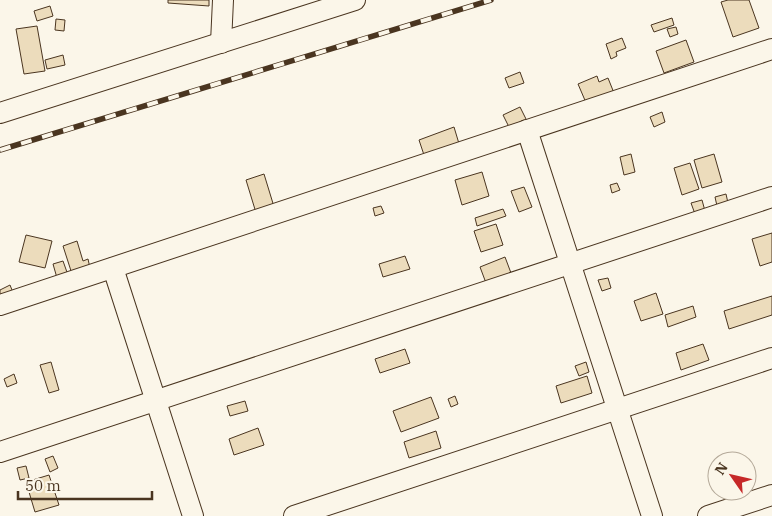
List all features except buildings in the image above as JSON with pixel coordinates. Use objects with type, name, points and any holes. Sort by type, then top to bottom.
[{"type":"street","points":[[221,43],[223,0]]},
{"type":"street","points":[[0,113],[355,0]]},
{"type":"street","points":[[0,305],[772,50]]},
{"type":"street","points":[[527,130],[652,516]]},
{"type":"street","points":[[0,452],[772,197]]},
{"type":"street","points":[[113,268],[193,516]]},
{"type":"street","points":[[294,516],[772,358]]},
{"type":"street","points":[[708,516],[772,495]]},
{"type":"railway","points":[[0,150],[491,0]]}]
